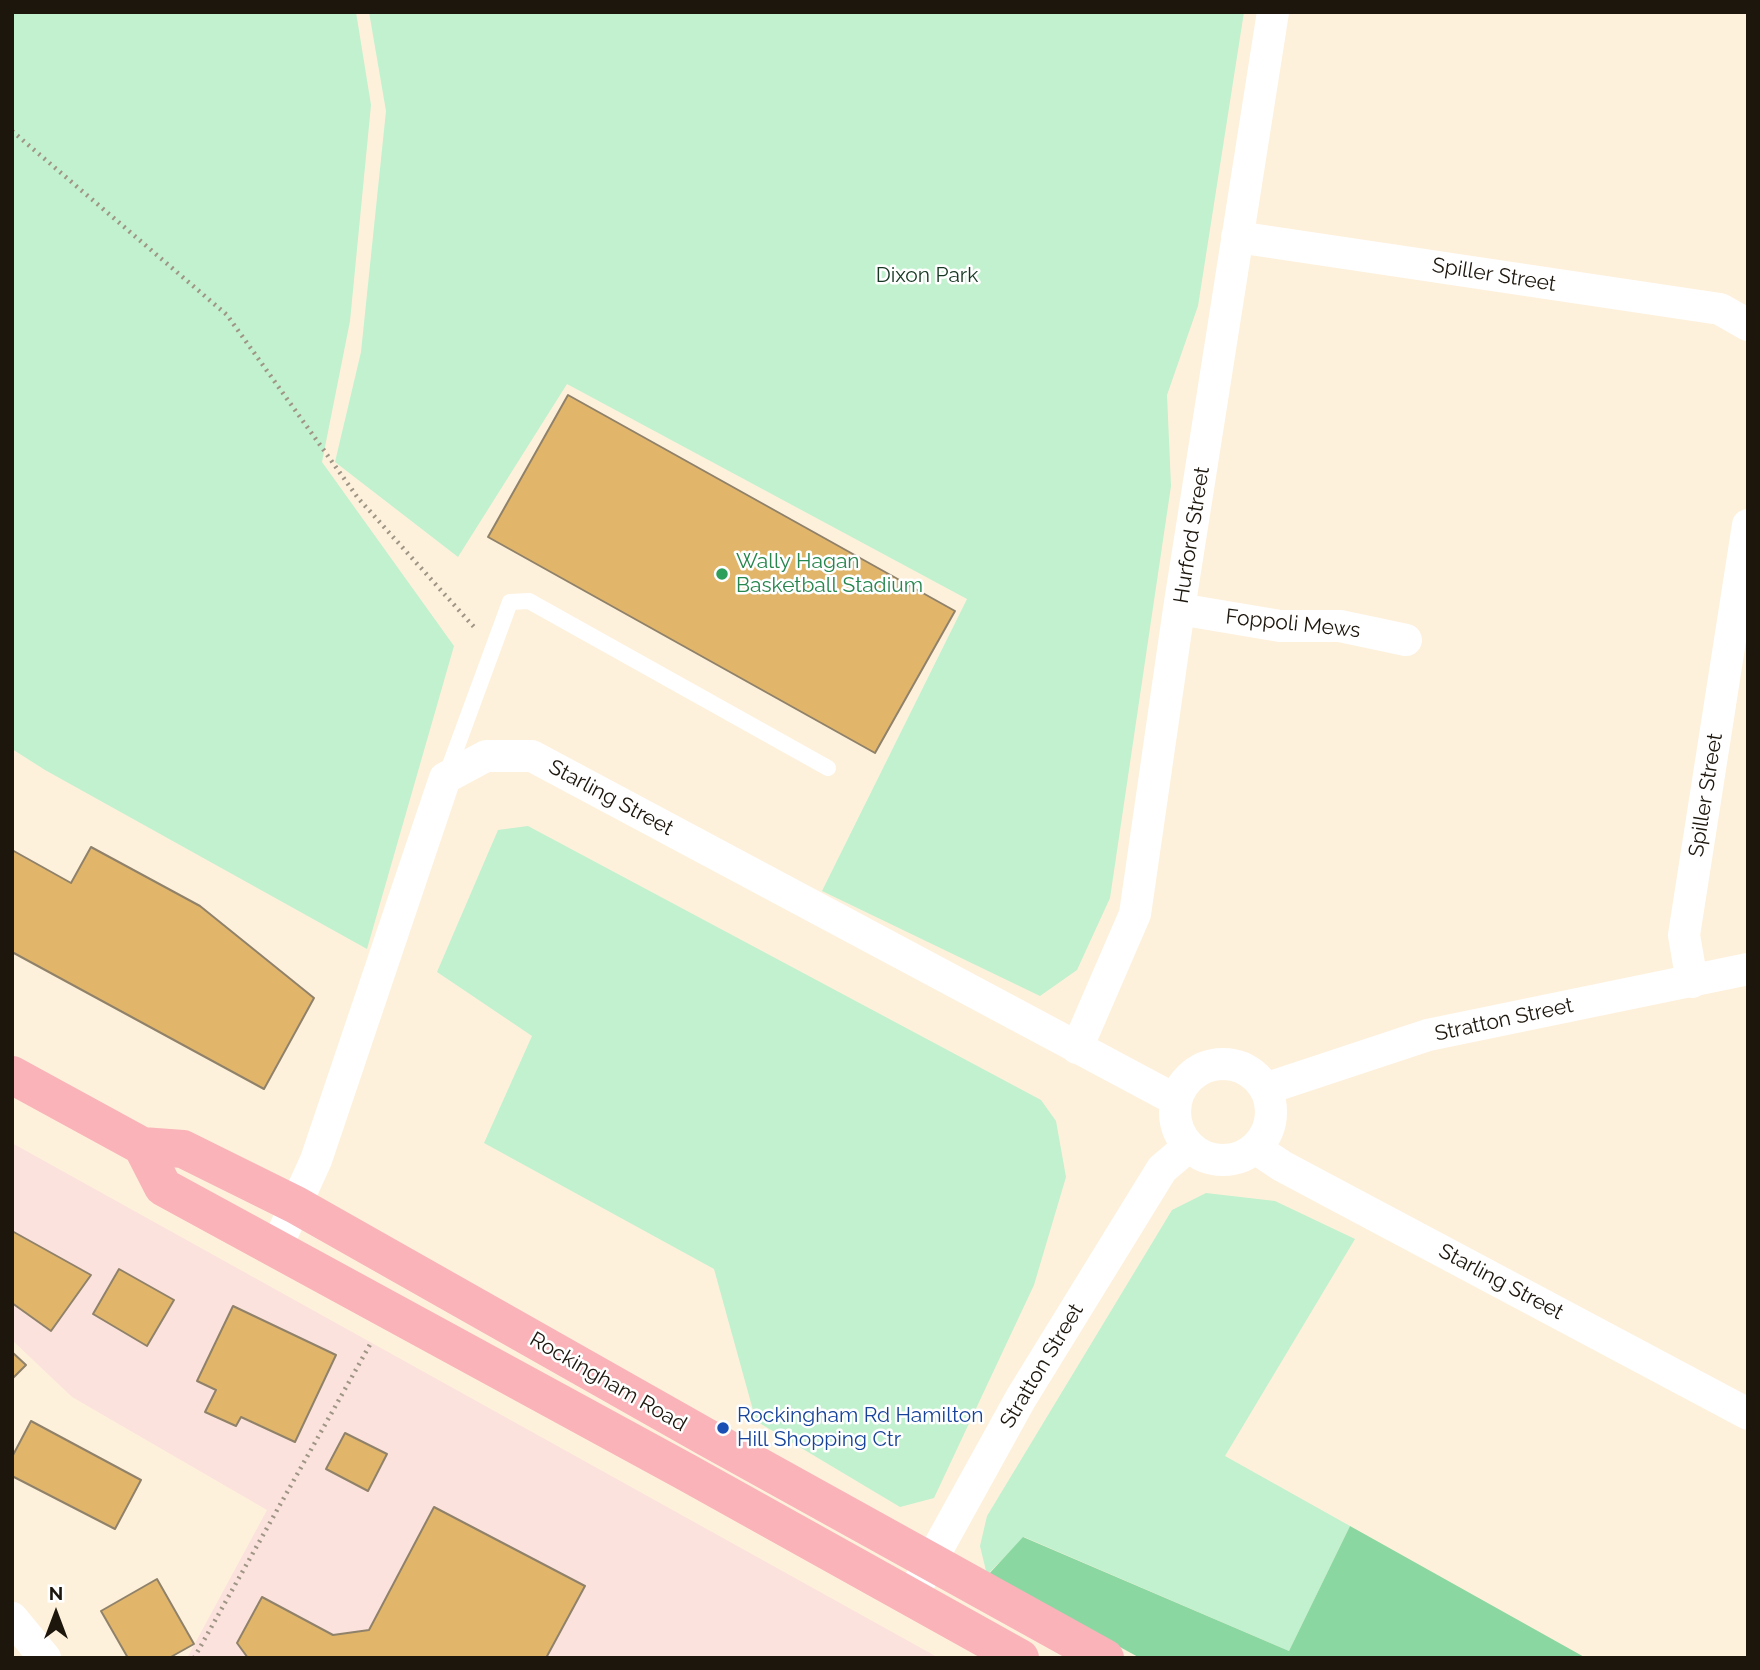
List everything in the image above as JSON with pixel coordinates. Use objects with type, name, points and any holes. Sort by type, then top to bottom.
[{"type":"main road","name":"Rockingham Road","points":[[12,1074],[142,1146],[183,1149],[296,1205],[930,1563],[1105,1658]]},
{"type":"main road","name":"Rockingham Road","points":[[142,1146],[163,1187],[1020,1658]]},
{"type":"street","name":"Hurford Street","points":[[1077,1048],[1135,914],[1179,609],[1273,12]]},
{"type":"street","name":"Spiller Street","points":[[1237,237],[1720,309],[1748,325]]},
{"type":"street","name":"Spiller Street","points":[[1692,982],[1684,935],[1747,536]]},
{"type":"street","name":"Foppoli Mews","points":[[1179,609],[1280,626],[1340,626],[1406,640]]},
{"type":"street","name":"Starling Street","points":[[445,778],[486,756],[532,756],[1176,1100]]},
{"type":"street","points":[[276,1248],[316,1160],[445,778]]},
{"type":"street","name":"Stratton Street","points":[[1265,1089],[1428,1035],[1748,970]]},
{"type":"street","points":[[1225,1064],[1241,1067],[1255,1076],[1265,1089],[1270,1104],[1270,1120],[1265,1135],[1255,1148],[1243,1156],[1222,1159],[1201,1155],[1189,1146],[1180,1132],[1175,1116],[1176,1100],[1183,1085],[1195,1073],[1209,1066],[1225,1064]]},
{"type":"street","name":"Stratton Street","points":[[911,1597],[1021,1398],[1162,1170],[1189,1146]]},
{"type":"street","name":"Starling Street","points":[[1255,1148],[1282,1166],[1748,1413]]},
{"type":"street","points":[[12,1618],[45,1658]]},
{"type":"lane","points":[[445,778],[510,602],[529,601],[828,768]]},
{"type":"path","points":[[12,131],[227,315],[358,498],[465,619],[494,643]]},
{"type":"path","points":[[194,1658],[372,1341]]},
{"type":"shaded area","points":[[12,1143],[939,1658],[187,1658],[267,1510],[72,1397],[12,1340]]},
{"type":"green space","points":[[12,12],[356,12],[371,105],[350,321],[322,462],[454,646],[367,949],[12,749]]},
{"type":"green space","name":"Dixon Park","points":[[369,12],[1244,12],[1198,306],[1167,395],[1171,486],[1110,898],[1077,970],[1040,996],[822,891],[967,599],[567,384],[458,557],[335,462],[361,352],[386,111]]},
{"type":"green space","points":[[528,826],[1041,1100],[1056,1121],[1066,1177],[1034,1285],[934,1498],[900,1507],[756,1421],[714,1269],[484,1143],[532,1036],[437,972],[498,830]]},
{"type":"green space","points":[[1206,1193],[1275,1201],[1355,1239],[1225,1456],[1350,1526],[1289,1651],[1024,1537],[987,1575],[980,1546],[987,1516],[1172,1210]]},
{"type":"green space","points":[[1350,1526],[1586,1658],[1140,1658],[988,1575],[1023,1537],[1289,1651]]},
{"type":"building","name":"Wally Hagan Basketball Stadium","points":[[568,395],[955,611],[875,753],[488,537]]},
{"type":"building","points":[[91,847],[200,906],[314,998],[264,1089],[12,952],[12,850],[71,883]]},
{"type":"building","points":[[12,1231],[91,1275],[51,1331],[12,1303]]},
{"type":"building","points":[[119,1269],[174,1300],[147,1346],[93,1314]]},
{"type":"building","points":[[233,1306],[336,1355],[295,1442],[241,1417],[236,1426],[205,1412],[216,1390],[197,1381]]},
{"type":"building","points":[[12,1352],[26,1365],[12,1379]]},
{"type":"building","points":[[31,1421],[141,1480],[115,1529],[12,1476],[12,1457]]},
{"type":"building","points":[[345,1433],[387,1454],[368,1491],[326,1469]]},
{"type":"building","points":[[434,1507],[585,1586],[546,1658],[248,1658],[237,1643],[262,1597],[333,1635],[369,1630]]},
{"type":"building","points":[[157,1579],[194,1644],[169,1658],[128,1658],[101,1611]]},
{"type":"place","name":"Wally Hagan Basketball Stadium","points":[[722,574]]},
{"type":"place","name":"Rockingham Rd Hamilton Hill Shopping Ctr","points":[[723,1428]]}]
